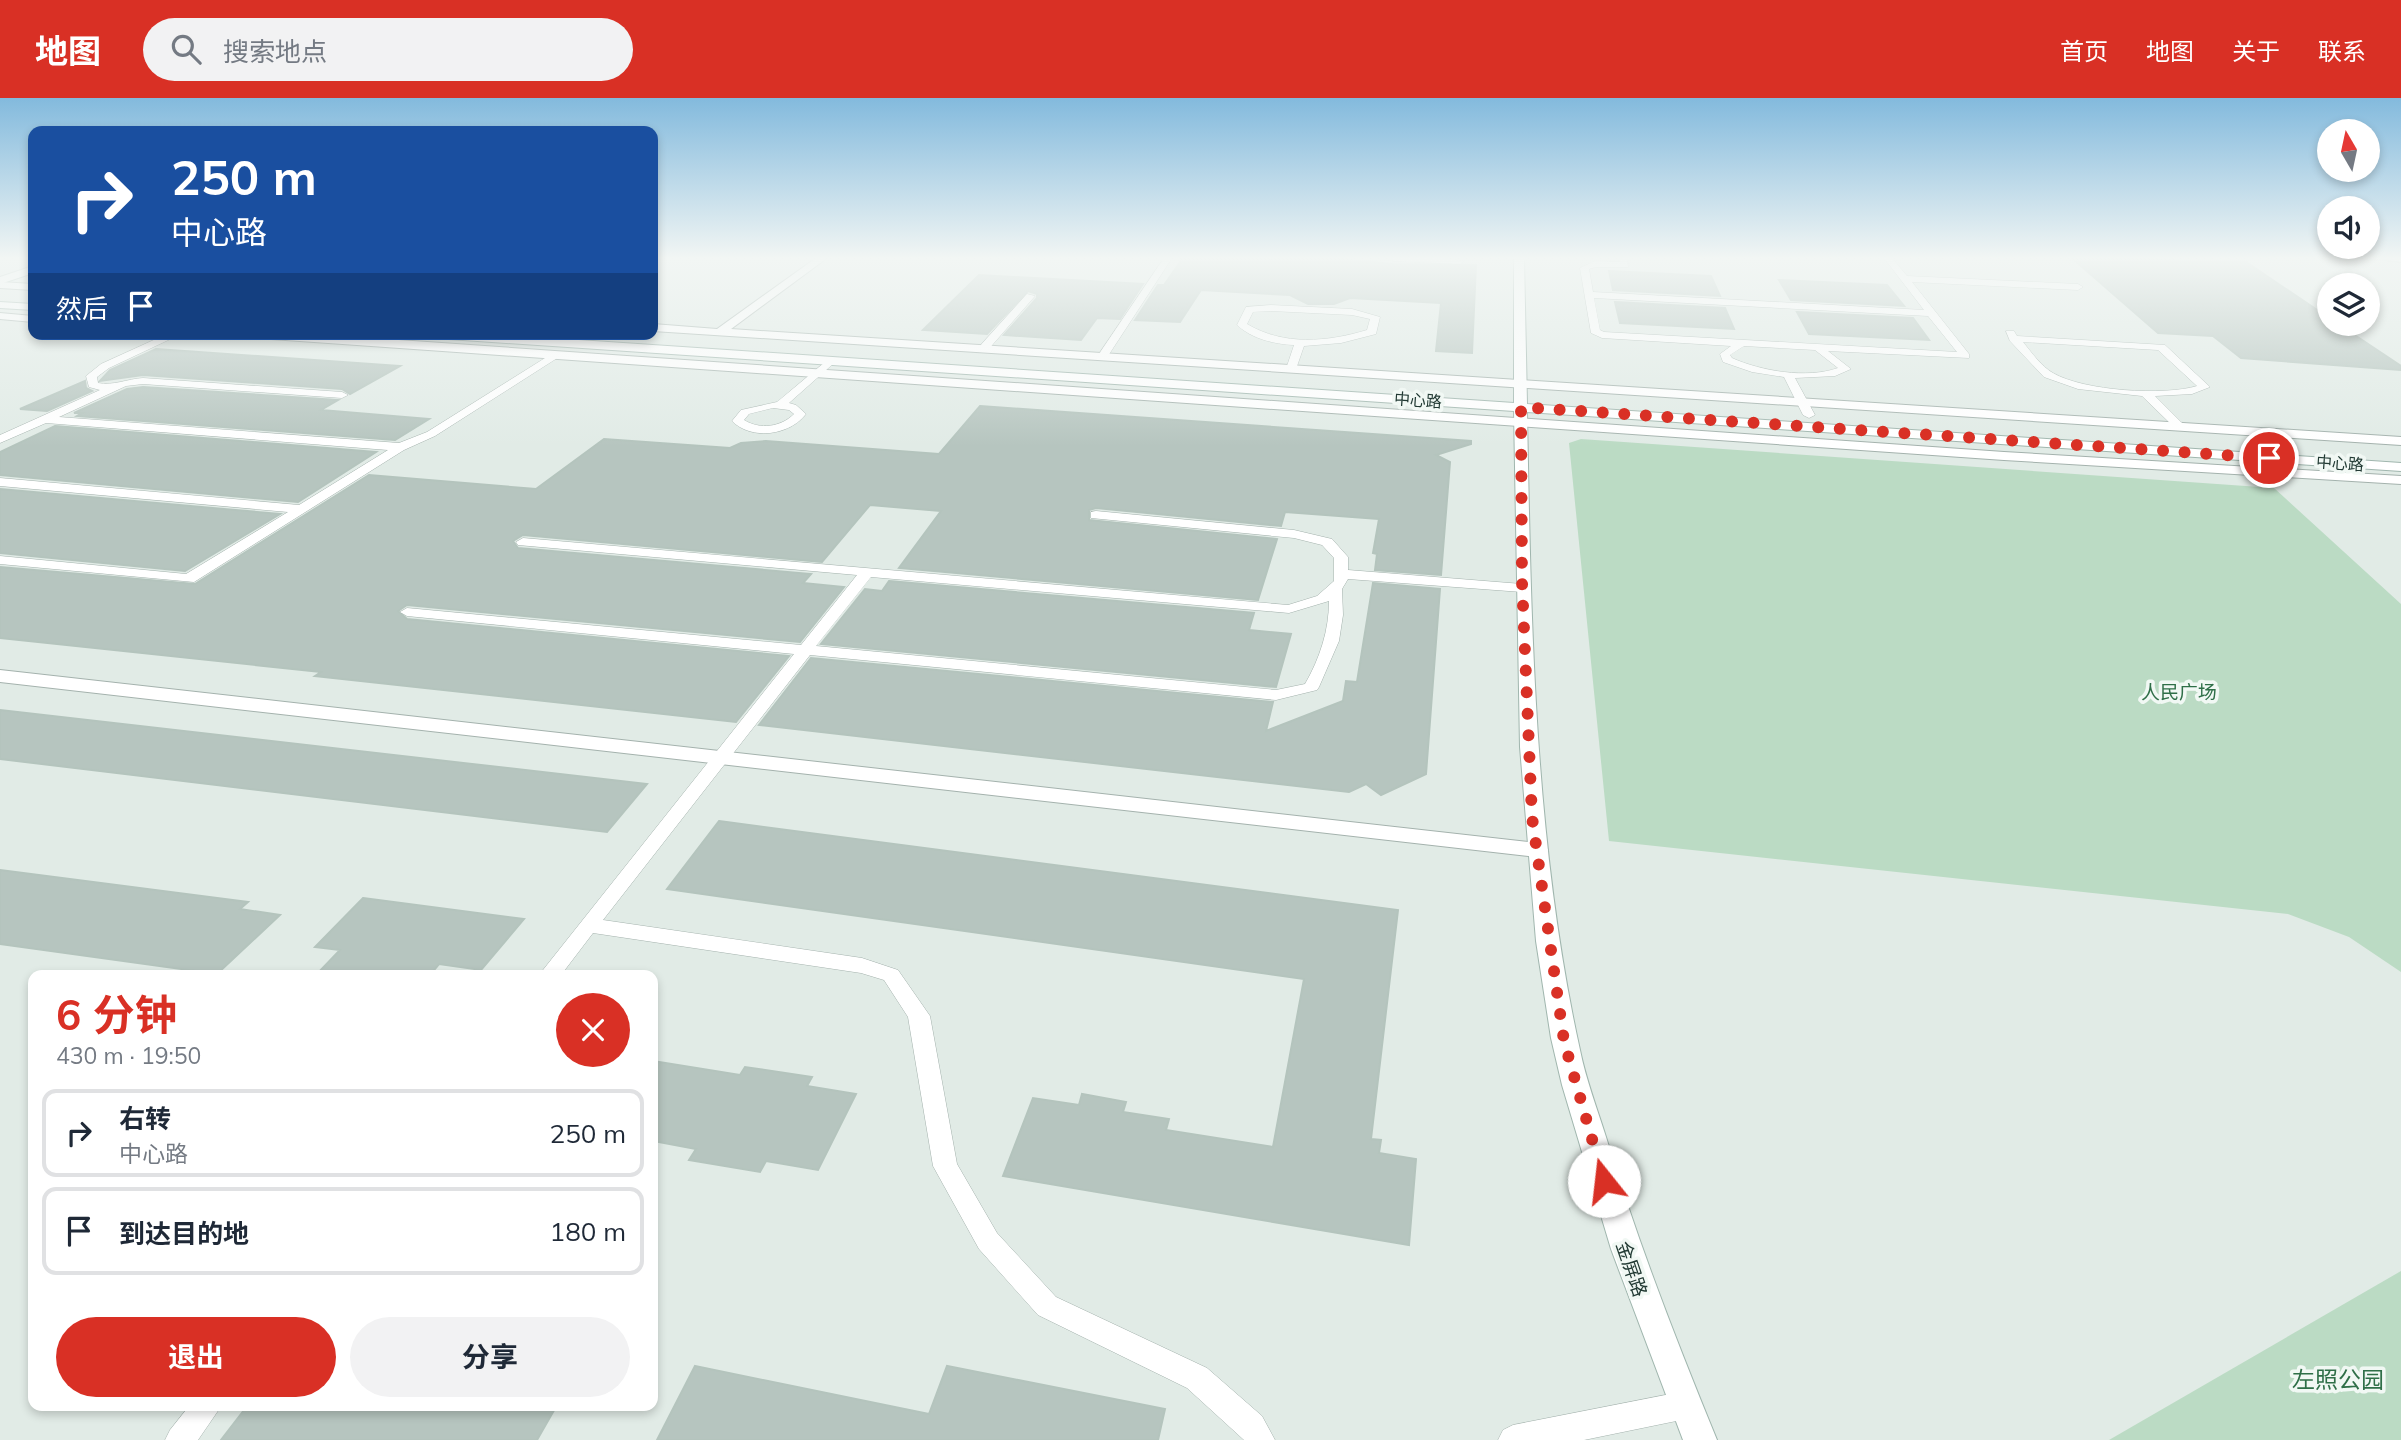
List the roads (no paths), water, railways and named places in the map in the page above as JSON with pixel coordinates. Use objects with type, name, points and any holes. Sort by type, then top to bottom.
[{"type":"street","points":[[720,332],[736,321]]},
{"type":"street","name":"金屏路","points":[[1520,321],[1522,588],[1532,817],[1564,1041],[1610,1205],[1645,1308],[1700,1440]]},
{"type":"street","points":[[658,328],[1291,369],[1521,402],[2401,480]]},
{"type":"street","points":[[343,340],[817,373],[1521,402],[1802,402],[2401,441]]},
{"type":"street","name":"中心路","points":[[522,340],[1521,402],[1809,415],[2401,455]]},
{"type":"street","name":"中心路","points":[[658,340],[2401,467]]},
{"type":"street","points":[[0,676],[1537,850]]},
{"type":"lane","points":[[983,349],[1008,321]]},
{"type":"lane","points":[[1102,357],[1126,321]]},
{"type":"lane","points":[[1244,321],[1242,325],[1252,332],[1301,341],[1354,338],[1372,332],[1374,321]]},
{"type":"lane","points":[[1593,321],[1595,331],[1602,335],[1965,356],[1937,321]]},
{"type":"lane","points":[[2146,393],[2187,392],[2205,387],[2161,347],[2012,336],[2052,378],[2100,388],[2146,393],[2179,426]]},
{"type":"lane","points":[[111,389],[93,385],[91,376],[105,366],[163,340]]},
{"type":"lane","points":[[1291,369],[1301,341]]},
{"type":"lane","points":[[1742,344],[1725,354],[1727,360],[1751,369],[1788,374],[1825,374],[1846,369],[1817,348]]},
{"type":"lane","points":[[0,560],[189,579],[400,447],[431,435],[557,355]]},
{"type":"lane","points":[[780,405],[830,361]]},
{"type":"lane","points":[[1788,374],[1809,415]]},
{"type":"lane","points":[[0,439],[111,389],[143,381],[342,396]]},
{"type":"lane","points":[[45,419],[400,447]]},
{"type":"lane","points":[[0,482],[302,509]]},
{"type":"lane","points":[[407,612],[1276,695],[1311,687],[1325,667],[1337,605],[1335,590],[1342,573],[1342,557],[1327,542],[1294,534],[1096,515]]},
{"type":"lane","points":[[523,542],[1289,609],[1314,603],[1335,590]]},
{"type":"lane","points":[[553,970],[867,572]]},
{"type":"lane","points":[[1342,573],[1522,588]]},
{"type":"lane","points":[[588,925],[862,966],[891,975],[919,1016],[945,1167],[988,1241],[1047,1306],[1197,1378],[1252,1426],[1260,1440]]},
{"type":"lane","points":[[1513,1440],[1686,1405]]},
{"type":"lane","points":[[180,1440],[203,1411]]},
{"type":"park label","name":"人民广场","points":[[2179,692]]},
{"type":"park label","name":"左照公园","points":[[2338,1379]]}]
